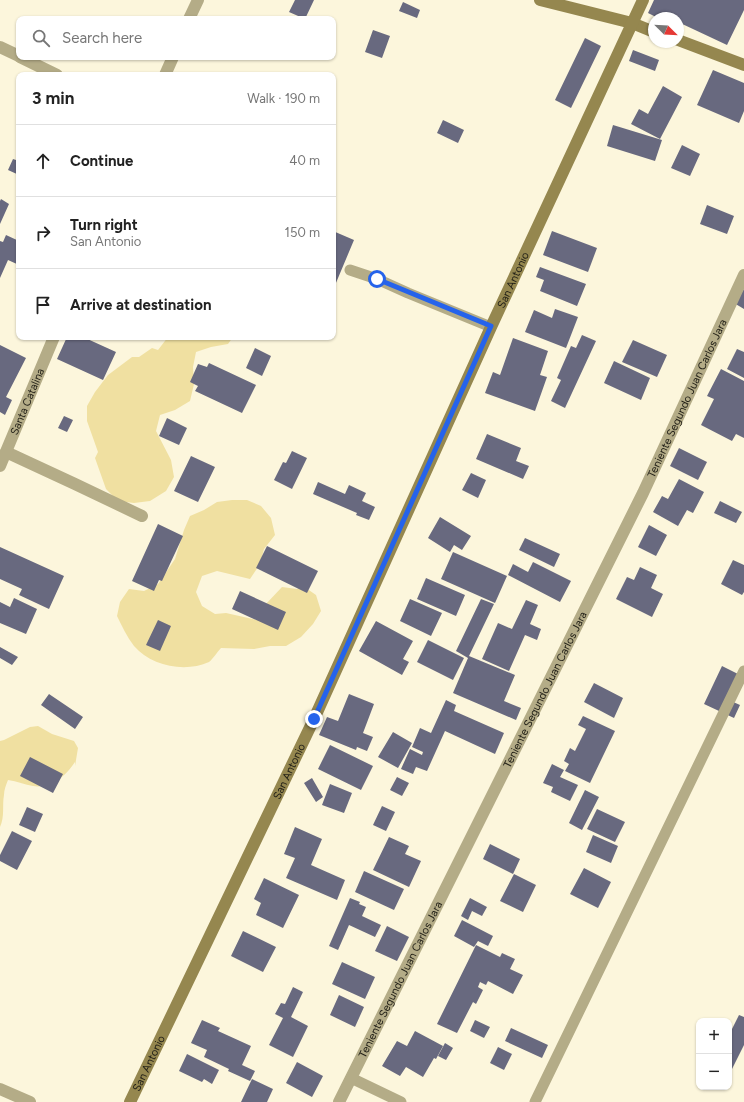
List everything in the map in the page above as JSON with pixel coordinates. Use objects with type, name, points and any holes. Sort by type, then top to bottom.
[{"type":"street","points":[[190,16],[198,0]]},
{"type":"street","points":[[540,0],[632,23],[648,30]]},
{"type":"street","name":"San Antonio","points":[[130,1102],[314,719],[491,326],[643,0]]},
{"type":"street","points":[[684,42],[744,65]]},
{"type":"street","points":[[0,47],[16,55]]},
{"type":"street","points":[[26,60],[52,72]]},
{"type":"street","points":[[166,72],[172,60]]},
{"type":"street","name":"Teniente Segundo Juan Carlos Jara","points":[[339,1102],[640,500],[744,275]]},
{"type":"street","name":"Santa Catalina","points":[[0,466],[53,340]]},
{"type":"street","points":[[6,452],[142,516]]},
{"type":"street","points":[[0,1089],[30,1102]]},
{"type":"lane","points":[[350,270],[377,279],[491,326]]},
{"type":"lane","points":[[535,1102],[744,672]]},
{"type":"lane","points":[[351,1078],[401,1102]]},
{"type":"shaded area","points":[[166,340],[231,340],[228,344],[211,347],[196,352],[193,367],[194,384],[190,401],[175,410],[160,415],[156,431],[171,460],[174,477],[166,491],[150,501],[134,503],[118,501],[106,489],[95,458],[98,452],[87,421],[87,406],[95,392],[108,375],[132,357],[139,357],[152,348],[158,350]]},
{"type":"shaded area","points":[[247,500],[261,506],[271,518],[275,535],[264,549],[260,564],[250,579],[217,571],[202,576],[196,592],[202,606],[215,614],[226,613],[262,621],[265,605],[282,587],[297,589],[303,586],[316,595],[321,611],[313,624],[301,637],[286,646],[270,646],[254,649],[221,648],[209,662],[190,667],[169,666],[159,663],[141,653],[129,639],[117,616],[120,602],[129,589],[144,591],[158,584],[175,559],[190,516],[217,502]]},
{"type":"shaded area","points":[[38,726],[52,734],[74,741],[78,748],[75,766],[75,762],[61,778],[43,786],[27,785],[8,780],[4,791],[3,815],[0,827],[0,741],[30,727]]},
{"type":"building","points":[[295,0],[314,0],[306,16],[298,16],[289,12]]},
{"type":"building","points":[[654,0],[744,0],[744,10],[727,45],[684,25],[684,12],[648,12]]},
{"type":"building","points":[[403,2],[420,10],[417,18],[399,11]]},
{"type":"building","points":[[373,30],[390,36],[382,58],[365,52]]},
{"type":"building","points":[[585,38],[601,46],[571,108],[555,100]]},
{"type":"building","points":[[633,50],[659,60],[655,71],[629,61]]},
{"type":"building","points":[[713,70],[744,83],[744,111],[739,123],[697,105]]},
{"type":"building","points":[[663,86],[682,97],[660,139],[631,124],[639,109],[648,114]]},
{"type":"building","points":[[443,120],[464,130],[458,143],[437,133]]},
{"type":"building","points":[[613,125],[662,140],[655,161],[607,146]]},
{"type":"building","points":[[682,145],[700,154],[690,176],[671,168]]},
{"type":"building","points":[[13,159],[16,160],[16,174],[8,170]]},
{"type":"building","points":[[1,199],[9,204],[0,224],[0,201]]},
{"type":"building","points":[[707,205],[734,216],[727,234],[700,224]]},
{"type":"building","points":[[552,231],[597,248],[588,272],[543,255]]},
{"type":"building","points":[[336,232],[354,240],[336,283]]},
{"type":"building","points":[[6,235],[16,240],[16,264],[8,260],[0,278],[0,241],[3,242]]},
{"type":"building","points":[[540,267],[586,284],[577,306],[540,291],[544,280],[536,277]]},
{"type":"building","points":[[744,289],[744,309],[734,303]]},
{"type":"building","points":[[555,309],[578,317],[566,348],[525,332],[534,310],[552,318]]},
{"type":"building","points":[[582,335],[596,341],[565,408],[551,401],[561,380],[557,378],[571,346],[576,348]]},
{"type":"building","points":[[513,338],[548,351],[540,375],[547,377],[535,411],[485,393],[493,372],[500,375]]},
{"type":"building","points":[[66,340],[90,340],[116,352],[103,380],[57,359]]},
{"type":"building","points":[[633,340],[667,355],[657,377],[622,362]]},
{"type":"building","points":[[0,345],[26,358],[6,397],[12,400],[5,415],[0,412]]},
{"type":"building","points":[[255,348],[271,356],[262,376],[246,368]]},
{"type":"building","points":[[737,349],[744,352],[744,378],[727,369]]},
{"type":"building","points":[[614,361],[650,378],[641,400],[604,383]]},
{"type":"building","points":[[209,363],[256,385],[242,413],[195,391],[198,386],[190,382],[198,364],[207,367]]},
{"type":"building","points":[[721,369],[744,381],[744,438],[736,434],[732,441],[701,425],[714,399],[707,396]]},
{"type":"building","points":[[64,416],[73,420],[67,432],[58,428]]},
{"type":"building","points":[[167,418],[187,428],[179,445],[159,436]]},
{"type":"building","points":[[487,434],[521,448],[516,461],[529,466],[523,479],[476,459]]},
{"type":"building","points":[[679,448],[707,462],[698,480],[670,466]]},
{"type":"building","points":[[292,451],[307,458],[292,489],[274,480],[283,462],[286,463]]},
{"type":"building","points":[[191,456],[215,467],[198,502],[174,491]]},
{"type":"building","points":[[471,473],[486,480],[478,498],[462,490]]},
{"type":"building","points":[[679,479],[704,492],[693,513],[687,510],[678,526],[653,512],[662,496],[668,499]]},
{"type":"building","points":[[318,482],[345,494],[349,485],[366,493],[362,501],[375,507],[369,520],[356,515],[357,513],[313,494]]},
{"type":"building","points":[[720,501],[742,512],[736,523],[714,513]]},
{"type":"building","points":[[440,517],[471,536],[462,550],[454,545],[450,552],[428,538]]},
{"type":"building","points":[[158,524],[183,536],[162,581],[159,580],[154,591],[132,581]]},
{"type":"building","points":[[649,525],[667,535],[656,556],[638,547]]},
{"type":"building","points":[[525,538],[560,554],[554,567],[519,550]]},
{"type":"building","points":[[267,546],[318,571],[307,593],[256,568]]},
{"type":"building","points":[[0,547],[64,576],[49,609],[19,595],[22,589],[0,579]]},
{"type":"building","points":[[453,552],[507,576],[495,603],[441,579]]},
{"type":"building","points":[[733,560],[744,565],[744,592],[742,595],[721,584]]},
{"type":"building","points":[[533,562],[571,581],[560,602],[508,575],[513,564],[528,572]]},
{"type":"building","points":[[640,567],[657,575],[651,588],[663,594],[652,617],[616,599],[627,577],[634,580]]},
{"type":"building","points":[[426,578],[465,595],[456,616],[417,599]]},
{"type":"building","points":[[240,591],[286,612],[278,630],[232,609]]},
{"type":"building","points":[[14,598],[37,609],[26,634],[0,623],[0,602],[10,607]]},
{"type":"building","points":[[410,599],[442,613],[431,636],[400,621]]},
{"type":"building","points":[[481,599],[494,604],[469,656],[515,675],[504,701],[521,708],[516,720],[453,693],[468,658],[456,651]]},
{"type":"building","points":[[526,600],[538,605],[530,624],[541,629],[537,640],[525,635],[509,671],[482,659],[498,623],[512,629]]},
{"type":"building","points":[[158,620],[171,626],[160,651],[146,645]]},
{"type":"building","points":[[376,621],[413,641],[403,659],[409,662],[402,675],[359,651]]},
{"type":"building","points":[[428,640],[464,658],[453,680],[417,662]]},
{"type":"building","points":[[0,647],[18,657],[12,665],[0,658]]},
{"type":"building","points":[[722,666],[742,676],[731,701],[740,705],[734,718],[704,704]]},
{"type":"building","points":[[594,683],[623,698],[614,718],[584,702]]},
{"type":"building","points":[[49,694],[83,717],[75,729],[41,705]]},
{"type":"building","points":[[349,694],[374,704],[363,733],[373,737],[367,751],[357,747],[356,750],[319,735],[327,717],[338,721]]},
{"type":"building","points":[[446,700],[456,705],[454,711],[504,733],[495,754],[445,731],[427,771],[416,767],[413,774],[401,769],[410,749],[422,755],[423,752],[412,747],[420,728],[431,733]]},
{"type":"building","points":[[583,716],[615,731],[590,783],[565,771],[569,764],[564,761],[570,748],[575,751],[586,729],[578,725]]},
{"type":"building","points":[[393,732],[412,743],[398,768],[378,757]]},
{"type":"building","points":[[330,745],[373,766],[361,790],[318,769]]},
{"type":"building","points":[[30,757],[63,774],[53,793],[20,776]]},
{"type":"building","points":[[552,764],[564,770],[560,777],[578,785],[570,801],[551,792],[553,787],[543,783]]},
{"type":"building","points":[[397,777],[409,783],[402,796],[390,790]]},
{"type":"building","points":[[312,778],[323,797],[316,802],[304,783]]},
{"type":"building","points":[[330,784],[352,793],[344,813],[322,805]]},
{"type":"building","points":[[585,790],[599,797],[582,830],[569,823]]},
{"type":"building","points":[[382,806],[395,812],[386,831],[373,825]]},
{"type":"building","points":[[27,807],[43,814],[35,832],[19,825]]},
{"type":"building","points":[[597,809],[625,822],[615,842],[587,829]]},
{"type":"building","points":[[295,827],[322,839],[311,865],[345,880],[337,900],[286,878],[295,858],[284,854]]},
{"type":"building","points":[[12,831],[32,841],[17,870],[0,861],[0,855]]},
{"type":"building","points":[[593,835],[618,846],[611,863],[586,852]]},
{"type":"building","points":[[389,837],[409,846],[405,854],[421,861],[409,887],[373,870]]},
{"type":"building","points":[[490,844],[520,859],[513,874],[483,859]]},
{"type":"building","points":[[584,868],[611,882],[598,908],[570,894]]},
{"type":"building","points":[[364,871],[404,889],[394,910],[355,892]]},
{"type":"building","points":[[514,874],[536,885],[523,912],[500,901]]},
{"type":"building","points":[[264,878],[299,895],[283,928],[256,915],[261,903],[254,899]]},
{"type":"building","points":[[350,898],[360,902],[359,904],[366,907],[362,916],[381,925],[375,937],[349,925],[338,950],[329,946]]},
{"type":"building","points":[[470,898],[487,907],[482,916],[472,911],[468,920],[461,916]]},
{"type":"building","points":[[462,920],[493,936],[488,946],[478,941],[474,947],[454,936]]},
{"type":"building","points":[[387,926],[409,937],[397,961],[375,951]]},
{"type":"building","points":[[243,931],[276,947],[263,972],[231,956]]},
{"type":"building","points":[[476,945],[500,957],[502,953],[515,959],[510,969],[523,975],[513,994],[488,981],[486,985],[480,982],[478,987],[483,990],[476,1004],[473,1002],[457,1033],[437,1024]]},
{"type":"building","points":[[342,962],[375,977],[365,999],[332,984]]},
{"type":"building","points":[[293,987],[303,992],[291,1017],[308,1026],[293,1057],[269,1045],[283,1018],[275,1014],[281,1003],[285,1004]]},
{"type":"building","points":[[339,995],[364,1007],[355,1027],[330,1015]]},
{"type":"building","points":[[739,1015],[744,1017],[744,1045],[732,1069],[732,1054],[732,1029]]},
{"type":"building","points":[[202,1020],[220,1028],[218,1031],[251,1046],[242,1065],[255,1071],[250,1081],[228,1071],[229,1069],[204,1057],[207,1050],[191,1043]]},
{"type":"building","points":[[475,1020],[490,1027],[484,1038],[470,1031]]},
{"type":"building","points":[[511,1028],[548,1045],[542,1058],[505,1041]]},
{"type":"building","points":[[415,1031],[443,1046],[423,1077],[406,1067],[400,1076],[382,1066],[397,1041],[407,1046]]},
{"type":"building","points":[[445,1043],[453,1048],[446,1060],[438,1056]]},
{"type":"building","points":[[498,1047],[512,1054],[504,1070],[490,1063]]},
{"type":"building","points":[[187,1054],[219,1070],[212,1084],[204,1079],[202,1082],[179,1071]]},
{"type":"building","points":[[297,1062],[323,1076],[312,1097],[286,1083]]},
{"type":"building","points":[[252,1079],[273,1089],[267,1102],[241,1102]]},
{"type":"route","points":[[314,719],[491,326],[377,279]]}]
